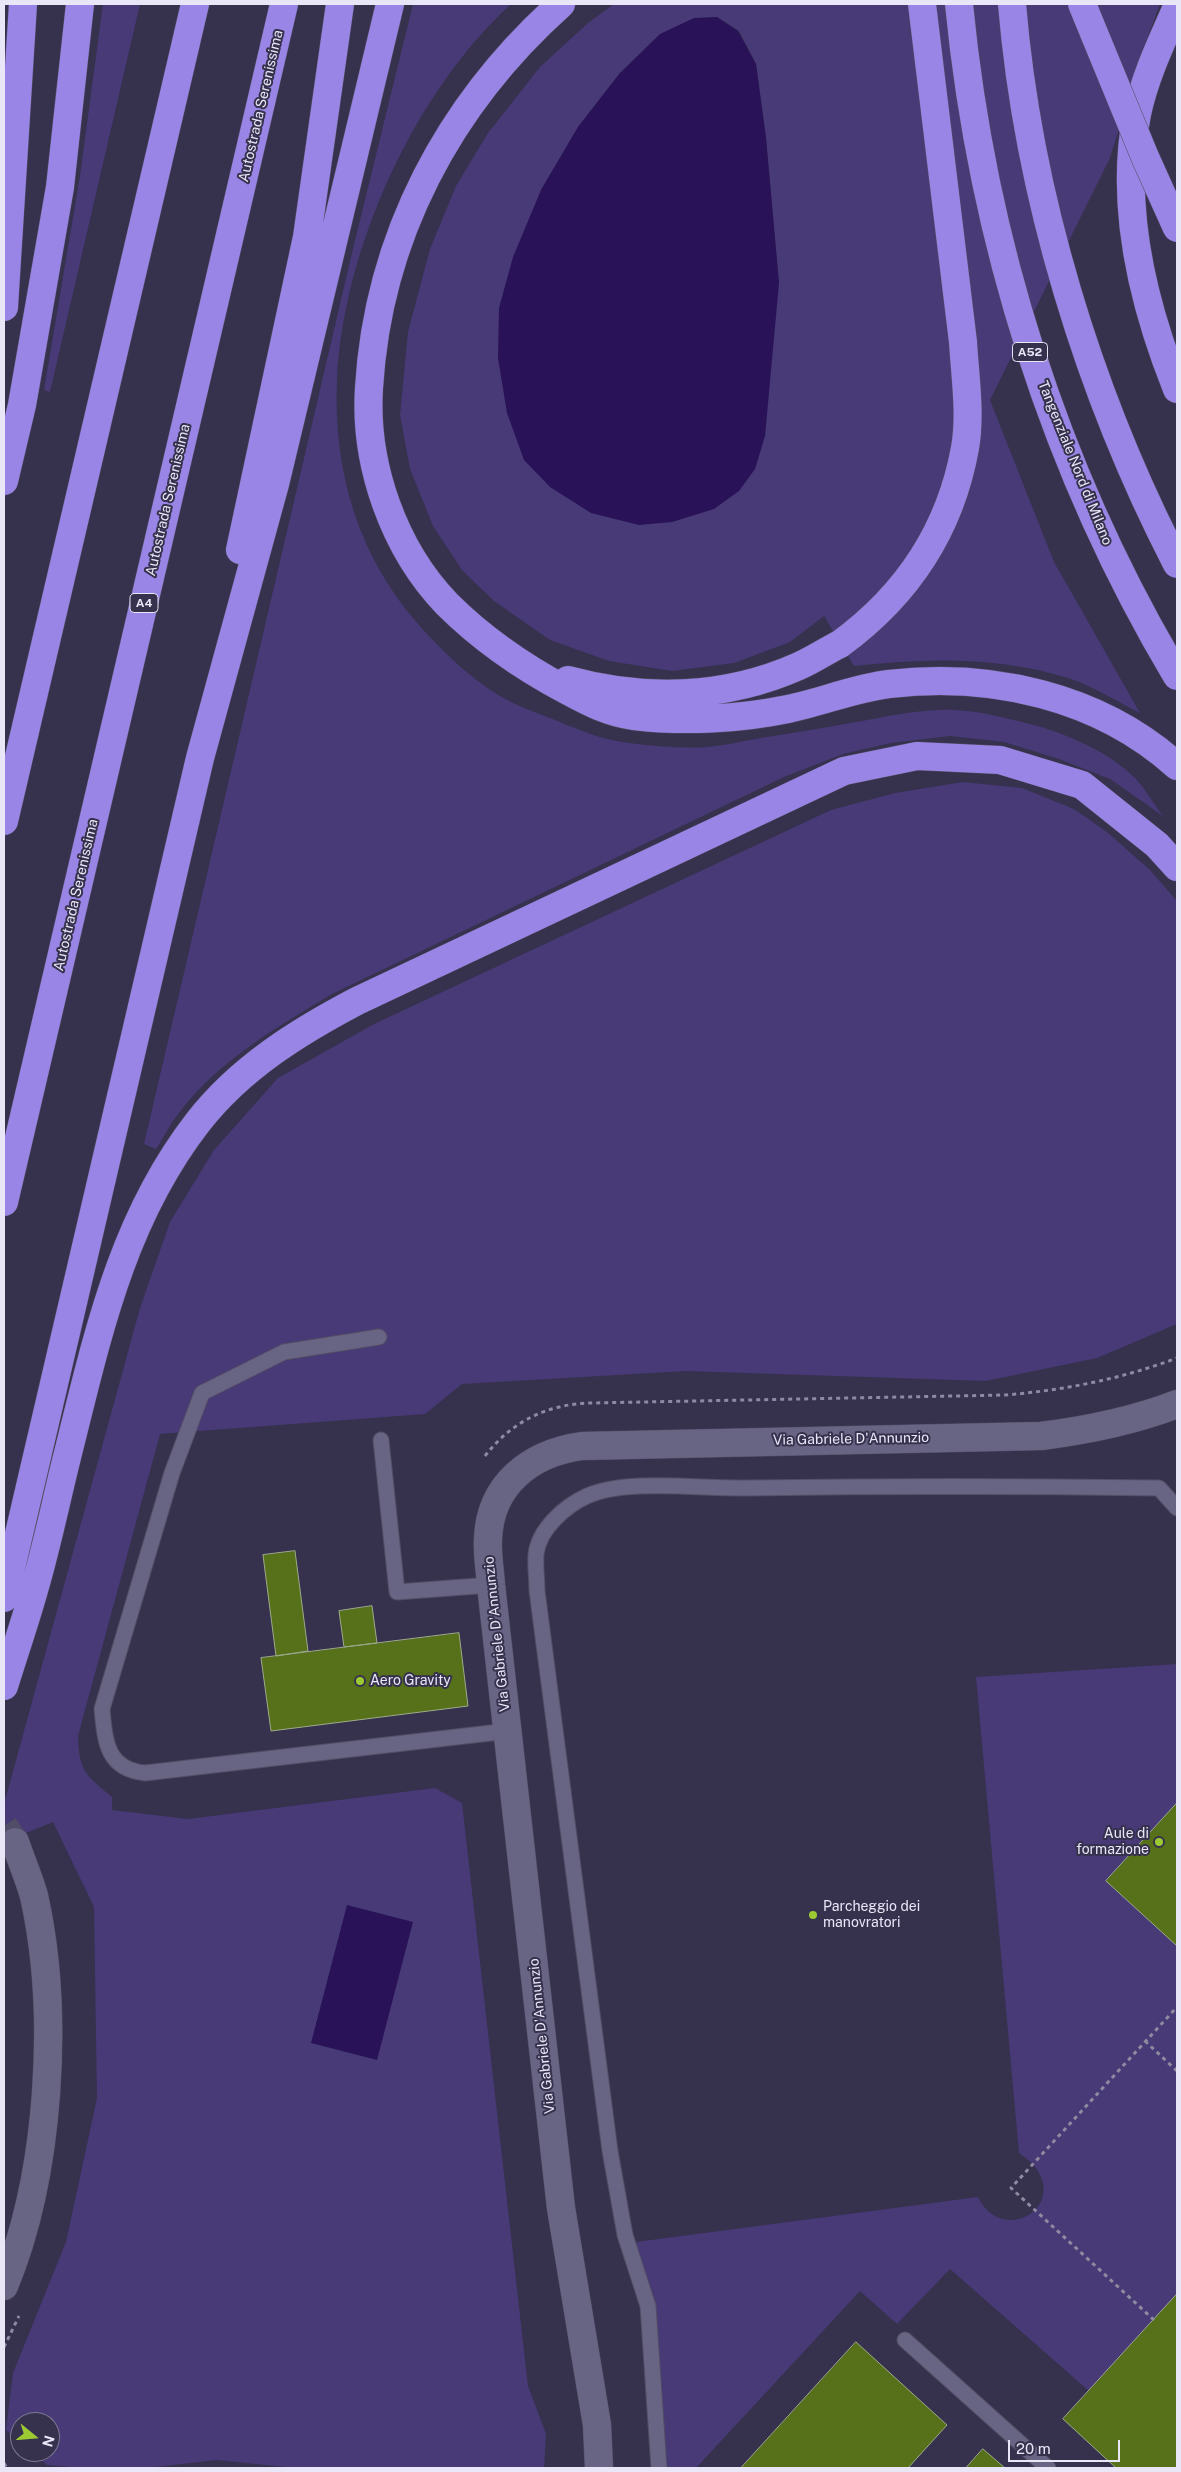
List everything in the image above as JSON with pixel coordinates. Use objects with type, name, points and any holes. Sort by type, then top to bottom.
[{"type":"highway","points":[[4,307],[23,4]]},
{"type":"highway","points":[[4,482],[22,404],[57,206],[80,4]]},
{"type":"highway","points":[[4,820],[195,4]]},
{"type":"highway","name":"Autostrada Serenissima","points":[[4,1202],[284,4]]},
{"type":"highway","points":[[200,758],[254,478],[307,237],[340,4]]},
{"type":"highway","points":[[4,1598],[200,758],[275,484],[390,4]]},
{"type":"highway","points":[[561,4],[516,46],[484,84],[459,119],[419,190],[396,247],[381,300],[371,354],[368,407],[374,457],[383,496],[414,561],[436,593],[466,623],[525,668],[598,707],[632,716],[710,718],[752,714],[788,709],[886,684],[970,682],[1003,686],[1075,704],[1100,715],[1153,745],[1177,766]]},
{"type":"highway","points":[[525,668],[592,686],[631,693],[667,695],[740,686],[770,678],[801,666],[840,644],[867,624],[893,598],[920,562],[938,532],[954,488],[965,447],[967,396],[963,342],[922,4]]},
{"type":"highway","name":"Tangenziale Nord di Milano","points":[[960,4],[967,79],[981,160],[998,241],[1025,337],[1085,496],[1126,583],[1177,676]]},
{"type":"highway","points":[[1012,4],[1028,120],[1053,239],[1103,398],[1131,465],[1177,564]]},
{"type":"highway","points":[[1082,4],[1141,148],[1177,228]]},
{"type":"highway","points":[[1177,7],[1152,64],[1137,113],[1132,153],[1131,191],[1137,249],[1147,297],[1177,389]]},
{"type":"highway","points":[[4,1686],[35,1588],[101,1321],[116,1272],[140,1218],[169,1165],[198,1122],[232,1085],[268,1054],[311,1025],[357,1001],[844,771],[917,756],[1000,760],[1082,785],[1158,845],[1177,868]]},
{"type":"street","name":"Via Gabriele D'Annunzio","points":[[599,2468],[597,2425],[561,2208],[491,1585],[488,1539],[494,1506],[501,1492],[528,1464],[561,1449],[582,1446],[683,1442],[1040,1436],[1084,1431],[1118,1423],[1177,1404]]},
{"type":"street","points":[[4,2286],[21,2238],[30,2200],[42,2132],[47,2056],[47,1987],[40,1935],[33,1895],[15,1842]]},
{"type":"lane","points":[[379,1337],[284,1352],[202,1393],[172,1473],[102,1709],[105,1741],[112,1755],[122,1766],[145,1773],[508,1731]]},
{"type":"lane","points":[[381,1440],[397,1592],[491,1585]]},
{"type":"lane","points":[[659,2468],[648,2306],[625,2236],[610,2150],[539,1601],[536,1552],[543,1534],[571,1504],[606,1488],[627,1487],[746,1488],[968,1485],[1158,1488],[1177,1508]]},
{"type":"lane","points":[[905,2340],[1048,2468]]},
{"type":"path","points":[[481,1461],[494,1445],[514,1426],[539,1413],[566,1405],[611,1402],[1006,1395],[1050,1391],[1095,1383],[1140,1372],[1177,1358]]},
{"type":"path","points":[[1154,2320],[1011,2188],[1177,2007]]},
{"type":"path","points":[[1145,2041],[1177,2071]]},
{"type":"path","points":[[4,2463],[8,2468]]},
{"type":"shaded area","points":[[103,4],[140,4],[50,392],[44,390],[80,176]]},
{"type":"shaded area","points":[[413,4],[511,4],[476,40],[444,82],[415,128],[390,176],[369,227],[353,278],[342,330],[337,380],[337,414],[345,479],[354,511],[365,541],[380,570],[398,598],[429,636],[473,677],[498,695],[532,711],[594,735],[627,743],[670,747],[708,747],[893,715],[934,710],[983,713],[1012,719],[1072,738],[1113,760],[1136,779],[1163,816],[1110,779],[1059,759],[1004,742],[950,736],[891,743],[843,754],[784,777],[332,994],[270,1032],[230,1061],[195,1094],[179,1113],[156,1149],[144,1144],[351,257]]},
{"type":"shaded area","points":[[614,4],[1160,4],[1143,50],[1110,158],[990,400],[1054,562],[1140,713],[1080,682],[1017,666],[964,661],[909,661],[854,666],[824,616],[790,642],[734,663],[672,671],[609,661],[550,640],[494,601],[462,570],[433,526],[410,469],[400,415],[408,332],[430,249],[456,186],[488,133],[540,67],[588,23]],"holes":[[[717,17],[739,31],[756,64],[766,138],[779,284],[541,190],[578,127],[620,73]]]},
{"type":"shaded area","points":[[717,17],[738,31],[756,64],[766,138],[779,283],[765,436],[755,469],[739,491],[714,509],[672,522],[639,525],[591,513],[550,487],[524,460],[507,413],[498,358],[499,308],[513,257],[541,190],[578,127],[620,73],[660,34],[694,18]]},
{"type":"shaded area","points":[[963,782],[1022,788],[1074,809],[1107,832],[1150,870],[1177,901],[1177,1324],[1097,1358],[986,1381],[686,1371],[462,1384],[425,1414],[160,1434],[78,1736],[82,1765],[90,1778],[112,1797],[112,1810],[188,1819],[435,1788],[462,1803],[528,2386],[546,2434],[544,2468],[295,2468],[217,2460],[147,2468],[83,2468],[47,2465],[44,2462],[60,2462],[60,2412],[10,2412],[10,2433],[6,2430],[13,2373],[66,2242],[97,2098],[94,1907],[53,1822],[4,1842],[4,1804],[140,1308],[170,1222],[214,1150],[278,1078],[374,1024],[831,810],[895,793]]},
{"type":"shaded area","points":[[1177,1664],[1177,2468],[1116,2468],[1063,2419],[1089,2391],[950,2269],[897,2324],[860,2291],[696,2468],[664,2468],[636,2242],[978,2197],[988,2211],[1000,2218],[1012,2220],[1024,2217],[1035,2210],[1041,2201],[1044,2188],[1040,2175],[1034,2165],[1019,2153],[976,1677]]},
{"type":"shaded area","points":[[347,1905],[413,1922],[377,2060],[311,2043]]},
{"type":"building","points":[[295,1551],[308,1651],[276,1656],[263,1555]]},
{"type":"building","points":[[372,1606],[377,1643],[344,1647],[339,1611]]},
{"type":"building","points":[[459,1633],[468,1706],[271,1731],[261,1658]]},
{"type":"building","name":"Aule di formazione","points":[[1177,1803],[1177,1946],[1106,1881]]},
{"type":"building","points":[[1177,2294],[1177,2468],[1116,2468],[1063,2419]]},
{"type":"building","points":[[856,2342],[947,2425],[908,2468],[741,2468]]},
{"type":"building","points":[[983,2449],[1005,2468],[966,2468]]},
{"type":"tunnel","points":[[4,1826],[15,1842]]},
{"type":"place","name":"Aero Gravity","points":[[360,1681]]},
{"type":"place","name":"Aule di formazione","points":[[1159,1842]]},
{"type":"place","name":"Parcheggio dei manovratori","points":[[813,1915]]}]
